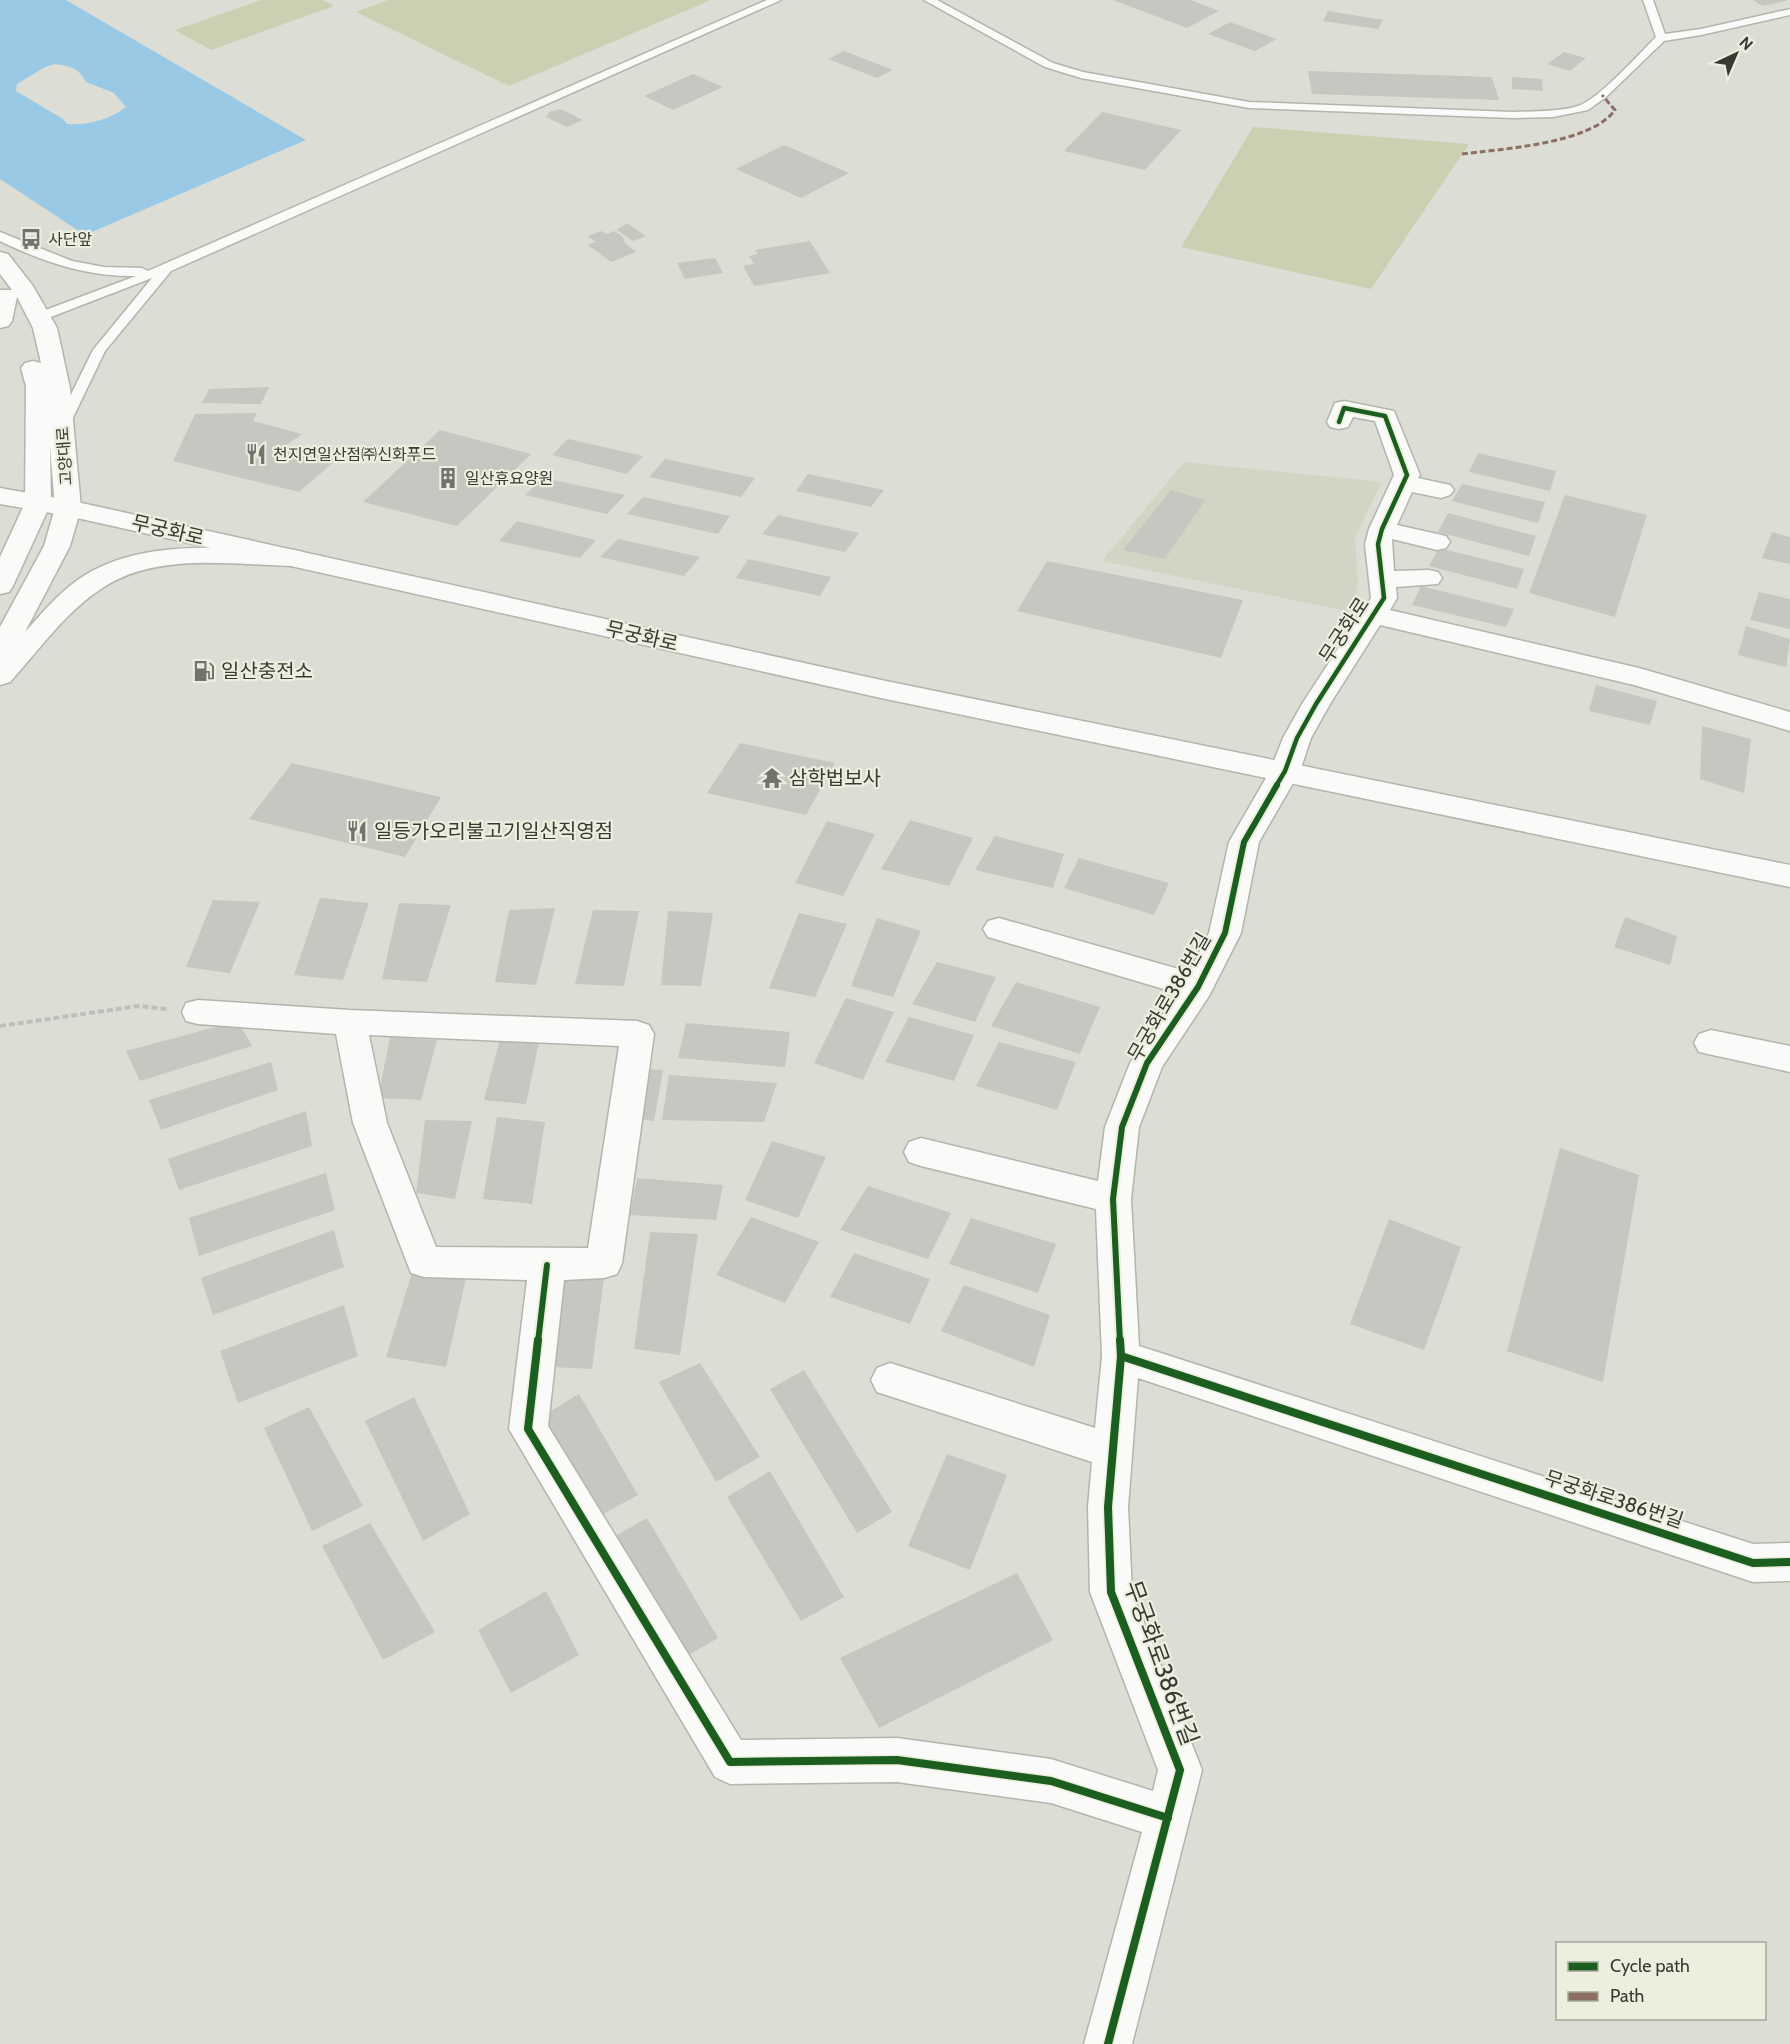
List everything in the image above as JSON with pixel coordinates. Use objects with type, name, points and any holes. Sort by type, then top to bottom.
[{"type":"street","name":"고양대로","points":[[0,259],[25,291],[45,328],[58,388],[68,508],[57,546],[0,652]]},
{"type":"street","name":"고양대로","points":[[0,585],[38,503],[38,386],[21,322],[3,291]]},
{"type":"street","points":[[0,321],[3,291]]},
{"type":"street","points":[[1339,422],[1344,408],[1385,416],[1407,475],[1403,483],[1441,490]]},
{"type":"street","name":"무궁화로","points":[[1285,771],[1297,738],[1316,704],[1384,598],[1378,544],[1382,529],[1403,483]]},
{"type":"street","name":"무궁화로","points":[[0,496],[68,508],[881,689],[1790,876]]},
{"type":"street","points":[[1382,529],[1437,542]]},
{"type":"street","points":[[0,676],[72,600],[95,581],[115,570],[165,557],[294,558]]},
{"type":"street","points":[[1383,579],[1429,578]]},
{"type":"street","points":[[1374,615],[1639,677],[1790,722]]},
{"type":"street","name":"무궁화로386번길","points":[[1108,2044],[1180,1770],[1111,1592],[1108,1507],[1121,1356],[1113,1199],[1122,1127],[1147,1063],[1198,987],[1225,933],[1244,842],[1285,771]]},
{"type":"street","points":[[999,929],[1198,987]]},
{"type":"street","points":[[198,1012],[350,1022],[637,1034],[604,1263],[547,1265],[424,1262],[370,1124],[350,1022]]},
{"type":"street","points":[[1711,1043],[1790,1059]]},
{"type":"street","points":[[921,1152],[1113,1199]]},
{"type":"street","points":[[547,1265],[528,1429],[730,1762],[897,1760],[1051,1781],[1168,1818]]},
{"type":"street","name":"무궁화로386번길","points":[[1121,1356],[1753,1563],[1790,1562]]},
{"type":"street","points":[[890,1380],[1113,1452]]},
{"type":"lane","points":[[39,317],[167,268],[776,0]]},
{"type":"lane","points":[[928,0],[1062,70],[1249,105],[1513,115],[1573,112],[1596,100],[1661,38],[1701,32],[1790,12]]},
{"type":"lane","points":[[1648,0],[1661,38]]},
{"type":"lane","points":[[0,236],[37,254],[94,271],[130,273],[167,268]]},
{"type":"lane","points":[[62,428],[77,392],[99,350],[167,268]]},
{"type":"path","points":[[0,1026],[138,1006],[198,1012]]},
{"type":"shaded area","points":[[1184,462],[1382,482],[1355,537],[1358,583],[1352,612],[1102,561]]},
{"type":"green space","points":[[261,0],[323,0],[334,6],[211,50],[175,30]]},
{"type":"green space","points":[[388,0],[711,0],[509,86],[356,12]]},
{"type":"green space","points":[[1253,127],[1469,144],[1371,289],[1181,247]]},
{"type":"water","points":[[0,0],[66,0],[306,140],[85,235],[0,179]],"holes":[[[55,64],[70,67],[77,71],[86,82],[114,93],[126,107],[98,121],[67,124],[63,119],[16,91],[17,84],[45,67]]]},
{"type":"building","points":[[1113,0],[1191,0],[1219,11],[1187,28]]},
{"type":"building","points":[[1753,0],[1785,0],[1786,1],[1763,6]]},
{"type":"building","points":[[1328,11],[1383,20],[1378,29],[1323,21]]},
{"type":"building","points":[[1230,22],[1277,39],[1255,51],[1208,34]]},
{"type":"building","points":[[844,51],[893,70],[877,78],[828,59]]},
{"type":"building","points":[[1564,52],[1586,58],[1570,71],[1547,64]]},
{"type":"building","points":[[1308,71],[1492,77],[1499,100],[1312,94]]},
{"type":"building","points":[[693,74],[723,87],[673,110],[644,96]]},
{"type":"building","points":[[1512,77],[1542,79],[1543,91],[1512,89]]},
{"type":"building","points":[[561,109],[583,120],[567,127],[546,117],[549,112]]},
{"type":"building","points":[[1102,112],[1181,130],[1145,170],[1064,151]]},
{"type":"building","points":[[784,145],[849,173],[801,198],[736,169]]},
{"type":"building","points":[[627,223],[646,236],[633,241],[617,230]]},
{"type":"building","points":[[601,231],[607,234],[614,231],[622,236],[626,244],[636,252],[611,262],[588,245],[596,242],[588,236]]},
{"type":"building","points":[[810,241],[830,273],[754,286],[743,266],[754,264],[749,256],[758,254],[755,250]]},
{"type":"building","points":[[715,258],[723,273],[685,279],[677,263]]},
{"type":"building","points":[[269,387],[261,404],[202,403],[209,389]]},
{"type":"building","points":[[257,413],[253,421],[302,434],[285,446],[337,459],[299,492],[173,461],[195,414]]},
{"type":"building","name":"일산휴요양원","points":[[440,430],[531,454],[457,526],[363,502]]},
{"type":"building","points":[[568,439],[643,456],[627,474],[552,455]]},
{"type":"building","points":[[1478,453],[1556,471],[1550,491],[1469,472]]},
{"type":"building","points":[[665,459],[755,478],[741,497],[649,477]]},
{"type":"building","points":[[808,474],[884,490],[871,507],[796,491]]},
{"type":"building","points":[[543,478],[625,495],[607,514],[525,495]]},
{"type":"building","points":[[1462,484],[1545,502],[1538,523],[1452,501]]},
{"type":"building","points":[[1171,490],[1205,500],[1165,559],[1123,550]]},
{"type":"building","points":[[1565,495],[1647,515],[1615,617],[1529,593]]},
{"type":"building","points":[[643,497],[730,516],[718,534],[627,514]]},
{"type":"building","points":[[1448,513],[1536,536],[1529,556],[1438,532]]},
{"type":"building","points":[[778,515],[859,533],[845,552],[762,534]]},
{"type":"building","points":[[517,521],[596,540],[580,558],[499,541]]},
{"type":"building","points":[[1772,532],[1790,537],[1790,564],[1762,558]]},
{"type":"building","points":[[618,539],[700,557],[684,576],[600,557]]},
{"type":"building","points":[[1439,548],[1524,569],[1517,589],[1429,566]]},
{"type":"building","points":[[748,559],[831,577],[820,596],[736,578]]},
{"type":"building","points":[[1047,561],[1243,600],[1221,658],[1017,611]]},
{"type":"building","points":[[1421,586],[1514,609],[1506,627],[1412,605]]},
{"type":"building","points":[[1759,592],[1790,599],[1790,629],[1750,620]]},
{"type":"building","points":[[1746,626],[1790,639],[1786,667],[1738,655]]},
{"type":"building","points":[[1596,685],[1657,701],[1650,725],[1589,711]]},
{"type":"building","points":[[1702,726],[1751,739],[1744,793],[1700,779]]},
{"type":"building","name":"삼학법보사","points":[[740,743],[835,763],[806,815],[707,793]]},
{"type":"building","points":[[292,763],[441,797],[405,857],[249,819]]},
{"type":"building","points":[[910,820],[973,838],[949,886],[881,869]]},
{"type":"building","points":[[827,821],[875,834],[843,896],[795,883]]},
{"type":"building","points":[[995,836],[1064,854],[1053,888],[975,870]]},
{"type":"building","points":[[1079,858],[1169,883],[1154,915],[1064,888]]},
{"type":"building","points":[[320,898],[369,903],[343,980],[294,975]]},
{"type":"building","points":[[213,900],[260,902],[230,973],[186,967]]},
{"type":"building","points":[[399,903],[451,905],[427,982],[382,979]]},
{"type":"building","points":[[555,908],[536,985],[495,982],[509,910]]},
{"type":"building","points":[[593,910],[639,911],[624,986],[575,984]]},
{"type":"building","points":[[668,911],[713,913],[701,986],[661,985]]},
{"type":"building","points":[[799,913],[847,924],[815,997],[769,988]]},
{"type":"building","points":[[1625,917],[1677,936],[1670,965],[1614,947]]},
{"type":"building","points":[[877,918],[921,931],[893,997],[851,986]]},
{"type":"building","points":[[937,962],[996,977],[975,1022],[912,1004]]},
{"type":"building","points":[[1016,982],[1100,1007],[1080,1054],[991,1026]]},
{"type":"building","points":[[846,998],[894,1012],[863,1080],[814,1063]]},
{"type":"building","points":[[909,1017],[974,1035],[954,1081],[885,1062]]},
{"type":"building","points":[[238,1021],[252,1046],[140,1081],[126,1051]]},
{"type":"building","points":[[686,1023],[790,1032],[785,1067],[678,1058]]},
{"type":"building","points":[[390,1037],[437,1040],[421,1100],[378,1098]]},
{"type":"building","points":[[500,1039],[539,1042],[526,1104],[484,1100]]},
{"type":"building","points":[[999,1042],[1076,1062],[1057,1110],[976,1086]]},
{"type":"building","points":[[271,1062],[278,1090],[161,1130],[149,1100]]},
{"type":"building","points":[[643,1069],[663,1070],[654,1121],[635,1119]]},
{"type":"building","points":[[669,1075],[777,1083],[764,1122],[662,1120]]},
{"type":"building","points":[[306,1111],[312,1146],[179,1190],[168,1159]]},
{"type":"building","points":[[497,1117],[545,1122],[532,1204],[483,1199]]},
{"type":"building","points":[[425,1120],[472,1121],[455,1199],[416,1193]]},
{"type":"building","points":[[772,1141],[826,1157],[798,1218],[745,1200]]},
{"type":"building","points":[[1560,1148],[1639,1175],[1603,1382],[1507,1351]]},
{"type":"building","points":[[326,1173],[335,1210],[199,1256],[189,1218]]},
{"type":"building","points":[[637,1178],[723,1185],[716,1220],[630,1215]]},
{"type":"building","points":[[868,1186],[951,1213],[928,1259],[840,1230]]},
{"type":"building","points":[[751,1217],[819,1242],[785,1303],[716,1275]]},
{"type":"building","points":[[971,1218],[1056,1244],[1038,1293],[949,1264]]},
{"type":"building","points":[[1389,1219],[1461,1247],[1424,1350],[1350,1324]]},
{"type":"building","points":[[334,1230],[344,1267],[213,1315],[201,1278]]},
{"type":"building","points":[[650,1232],[698,1234],[680,1355],[634,1349]]},
{"type":"building","points":[[854,1253],[930,1279],[910,1324],[830,1297]]},
{"type":"building","points":[[412,1273],[466,1278],[446,1367],[386,1357]]},
{"type":"building","points":[[565,1278],[604,1278],[592,1369],[552,1367]]},
{"type":"building","points":[[964,1285],[1050,1315],[1034,1367],[941,1331]]},
{"type":"building","points":[[344,1305],[358,1356],[238,1403],[220,1351]]},
{"type":"building","points":[[700,1363],[760,1457],[716,1482],[659,1382]]},
{"type":"building","points":[[804,1370],[892,1512],[857,1533],[770,1389]]},
{"type":"building","points":[[579,1394],[638,1495],[596,1518],[541,1417]]},
{"type":"building","points":[[414,1397],[470,1514],[423,1541],[365,1421]]},
{"type":"building","points":[[309,1407],[363,1506],[312,1531],[264,1428]]},
{"type":"building","points":[[947,1454],[1007,1475],[970,1570],[908,1546]]},
{"type":"building","points":[[770,1471],[844,1597],[801,1621],[727,1497]]},
{"type":"building","points":[[647,1518],[718,1638],[683,1658],[612,1538]]},
{"type":"building","points":[[370,1523],[435,1632],[383,1660],[322,1546]]},
{"type":"building","points":[[1017,1573],[1053,1640],[879,1728],[840,1658]]},
{"type":"building","points":[[546,1591],[579,1655],[511,1693],[478,1630]]},
{"type":"marked path","points":[[1462,154],[1547,141],[1593,128],[1608,120],[1615,110],[1602,95]]},
{"type":"cycle path","points":[[1108,2044],[1180,1770],[1111,1592],[1108,1507],[1121,1356],[1113,1199],[1122,1127],[1147,1063],[1198,987],[1225,933],[1244,842],[1285,771],[1297,738],[1316,704],[1384,598],[1378,544],[1382,529],[1407,475],[1385,416],[1344,408],[1339,422]]},
{"type":"cycle path","points":[[547,1265],[528,1429],[730,1762],[897,1760],[1051,1781],[1168,1818]]},
{"type":"cycle path","points":[[1121,1356],[1753,1563],[1790,1562]]},
{"type":"place","name":"사단앞","points":[[31,239]]},
{"type":"place","name":"천지연일산점㈜신화푸드","points":[[256,454]]},
{"type":"place","name":"일산휴요양원","points":[[448,478]]},
{"type":"place","name":"일산충전소","points":[[204,671]]},
{"type":"place","name":"삼학법보사","points":[[772,778]]},
{"type":"place","name":"일등가오리불고기일산직영점","points":[[357,831]]}]
